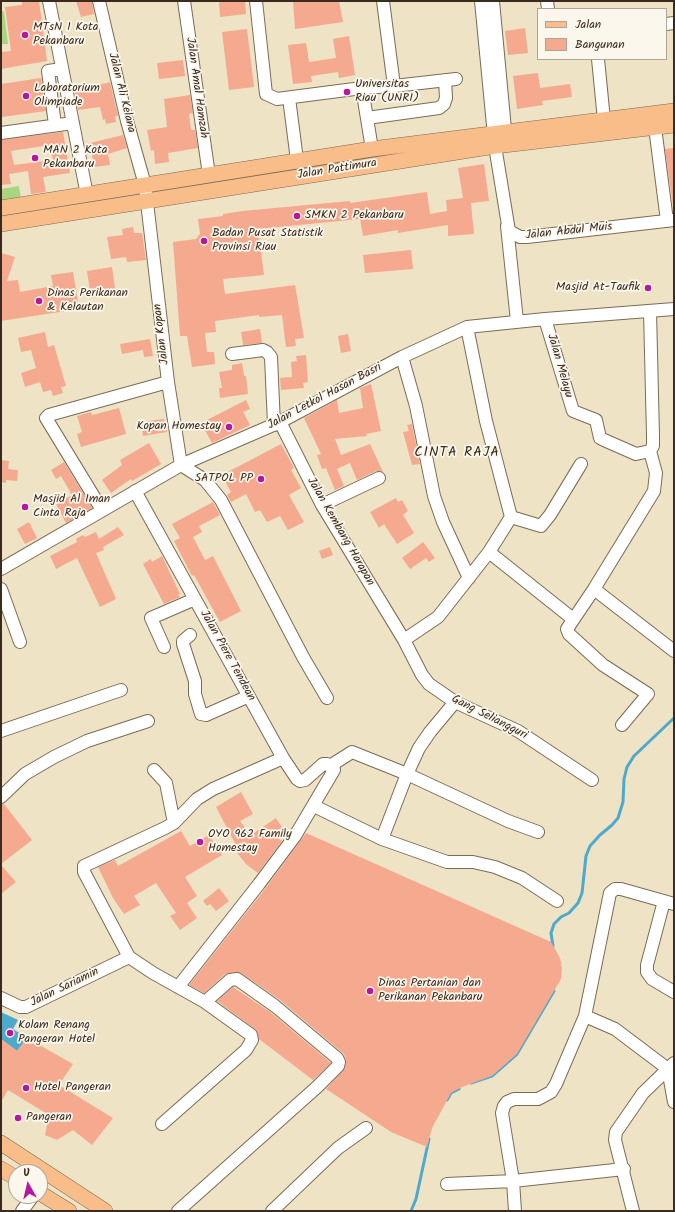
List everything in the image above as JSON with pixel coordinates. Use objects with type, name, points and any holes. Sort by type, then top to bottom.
[{"type":"main road","name":"Jalan Pattimura","points":[[1,208],[372,149],[500,138],[605,126],[674,111]]},
{"type":"main road","name":"Jalan Pattimura","points":[[605,126],[654,127],[674,125]]},
{"type":"main road","name":"Jalan Pattimura","points":[[1,224],[147,202],[370,164],[500,138]]},
{"type":"main road","points":[[1,1143],[105,1211]]},
{"type":"main road","points":[[48,1198],[69,1211]]},
{"type":"street","points":[[49,1],[87,195]]},
{"type":"street","name":"Jalan Ali Kelana","points":[[99,1],[127,121],[145,185],[147,202]]},
{"type":"street","name":"Jalan Amal Hamzah","points":[[184,1],[209,175]]},
{"type":"street","points":[[256,1],[266,94],[277,99],[362,88],[450,80],[444,104],[439,108],[367,118]]},
{"type":"street","points":[[384,1],[394,86]]},
{"type":"street","points":[[481,1],[500,138]]},
{"type":"street","points":[[493,1],[500,138]]},
{"type":"street","points":[[598,60],[605,126]]},
{"type":"street","points":[[56,125],[48,71],[62,69]]},
{"type":"street","points":[[362,88],[372,149]]},
{"type":"street","points":[[289,98],[297,160]]},
{"type":"street","points":[[1,133],[73,123]]},
{"type":"street","points":[[654,127],[670,220]]},
{"type":"street","name":"Jalan Abdul Muis","points":[[500,138],[498,163],[507,226],[514,235],[520,237],[670,220]]},
{"type":"street","name":"Jalan Kopan","points":[[147,202],[168,382],[181,465]]},
{"type":"street","points":[[507,226],[517,321]]},
{"type":"street","name":"Jalan Letkol Hasan Basri","points":[[1,569],[181,465],[277,423],[402,357],[466,327],[517,321],[674,309]]},
{"type":"street","points":[[622,725],[648,694],[603,665],[569,634],[567,629],[594,589],[654,491],[656,473],[650,450],[653,446],[653,436],[650,311]]},
{"type":"street","name":"Jalan Melayu","points":[[545,319],[573,411],[596,420],[600,438],[636,454],[650,450]]},
{"type":"street","points":[[404,640],[438,617],[489,552],[511,517],[486,421],[466,327]]},
{"type":"street","points":[[232,354],[263,350],[271,357],[277,423]]},
{"type":"street","points":[[402,357],[416,406],[434,496],[443,522],[469,578]]},
{"type":"street","points":[[102,510],[47,422],[46,418],[50,415],[168,382]]},
{"type":"street","name":"Jalan Kembang Harapan","points":[[277,423],[322,505],[404,640]]},
{"type":"street","points":[[511,517],[542,526],[581,464]]},
{"type":"street","points":[[181,465],[205,480],[221,500],[303,657],[327,698]]},
{"type":"street","points":[[322,505],[379,478]]},
{"type":"street","name":"Jalan Piere Tendean","points":[[135,491],[283,758],[300,781],[304,780],[323,764],[327,764],[334,770]]},
{"type":"street","points":[[489,552],[573,619]]},
{"type":"street","points":[[1,589],[20,642]]},
{"type":"street","points":[[594,589],[674,651]]},
{"type":"street","points":[[164,647],[151,618],[195,599]]},
{"type":"street","points":[[190,635],[183,641],[183,644],[195,681],[195,694],[201,714],[206,715],[249,696]]},
{"type":"street","name":"Gang Seliangguri","points":[[404,640],[422,675],[429,684],[455,702],[518,731],[592,780]]},
{"type":"street","points":[[1,731],[121,690]]},
{"type":"street","points":[[382,839],[407,774],[419,748],[455,702]]},
{"type":"street","points":[[1,797],[25,774],[54,757],[87,740],[148,721]]},
{"type":"street","points":[[178,987],[260,884],[295,836],[334,770],[333,764],[352,752],[407,774],[508,821],[538,832]]},
{"type":"street","points":[[162,1124],[246,1050],[252,1040],[251,1035],[205,1002],[128,957],[84,872],[84,866],[174,822],[197,799],[213,789],[283,758]]},
{"type":"street","points":[[154,770],[166,783],[174,822]]},
{"type":"street","points":[[314,806],[382,839],[447,862],[473,862],[495,867],[522,878],[557,901]]},
{"type":"street","points":[[515,1211],[513,1181],[502,1113],[504,1106],[507,1102],[514,1099],[538,1100],[551,1092],[556,1084],[585,1016],[610,893],[615,889],[621,889],[669,902],[647,965],[648,972],[652,979],[674,992]]},
{"type":"street","name":"Jalan Sariamin","points":[[1,998],[20,1007],[26,1007],[128,957]]},
{"type":"street","points":[[178,1211],[317,1087],[338,1066],[339,1062],[337,1058],[275,1006],[237,979],[230,980],[205,1002]]},
{"type":"street","points":[[585,1016],[615,1029],[671,1066]]},
{"type":"street","points":[[671,1066],[674,1102]]},
{"type":"street","points":[[633,1211],[624,1169],[615,1140],[616,1132],[643,1093],[671,1066]]},
{"type":"street","points":[[272,1211],[338,1148],[366,1128]]},
{"type":"street","points":[[447,1184],[513,1181],[624,1169]]},
{"type":"green space","points":[[4,11],[8,44],[1,44],[1,12]]},
{"type":"green space","points":[[19,186],[21,199],[1,202],[1,189]]},
{"type":"water","name":"Kolam Renang Pangeran Hotel","points":[[1,1012],[18,1020],[13,1029],[27,1038],[17,1051],[1,1039]]},
{"type":"building","name":"MTsN 1 Kota Pekanbaru","points":[[39,1],[47,61],[1,69],[1,52],[11,51],[5,7],[22,5],[22,2]]},
{"type":"building","points":[[76,1],[92,1],[94,14],[81,17]]},
{"type":"building","points":[[219,1],[245,1],[246,14],[220,17]]},
{"type":"building","points":[[293,1],[339,1],[343,22],[295,29]]},
{"type":"building","points":[[525,28],[528,53],[508,55],[505,31]]},
{"type":"building","points":[[247,29],[254,87],[229,90],[222,32]]},
{"type":"building","points":[[349,36],[355,75],[339,78],[338,72],[311,76],[312,82],[293,84],[288,45],[306,43],[309,62],[336,58],[333,39]]},
{"type":"building","points":[[183,60],[185,76],[159,79],[157,63]]},
{"type":"building","points":[[538,73],[540,88],[570,84],[572,97],[542,101],[543,105],[517,109],[513,76]]},
{"type":"building","name":"Laboratorium Olimpiade","points":[[41,78],[46,111],[2,117],[1,84]]},
{"type":"building","points":[[110,82],[118,116],[115,116],[116,122],[106,124],[105,119],[103,120],[100,107],[78,110],[75,91],[95,88],[95,86]]},
{"type":"building","points":[[190,95],[193,113],[189,114],[191,130],[195,130],[198,148],[168,153],[169,162],[155,164],[154,150],[151,151],[147,130],[167,127],[164,99]]},
{"type":"building","points":[[63,132],[70,173],[43,177],[46,192],[31,194],[28,171],[9,174],[11,184],[1,185],[1,140]],"holes":[[[50,145],[53,160],[14,165],[11,151]]]},
{"type":"building","points":[[123,135],[127,148],[108,154],[110,165],[94,167],[90,143]]},
{"type":"building","points":[[674,148],[674,213],[665,149]]},
{"type":"building","points":[[484,164],[489,201],[471,203],[474,234],[448,236],[448,225],[398,233],[398,230],[363,236],[360,219],[258,229],[264,275],[223,279],[225,294],[295,285],[304,338],[295,339],[296,346],[286,347],[282,315],[259,317],[259,315],[215,321],[216,332],[205,333],[207,352],[214,352],[215,364],[192,367],[187,336],[180,336],[173,242],[196,239],[200,234],[198,219],[223,216],[223,214],[242,211],[350,201],[350,203],[427,192],[430,214],[447,211],[446,200],[463,198],[458,168]]},
{"type":"building","points":[[133,227],[134,233],[142,233],[146,260],[127,262],[126,257],[111,259],[107,237],[123,235],[122,229]]},
{"type":"building","name":"SMKN 2 Pekanbaru","points":[[411,250],[413,269],[365,273],[363,255]]},
{"type":"building","name":"Dinas Perikanan & Kelautan","points":[[1,253],[15,257],[7,281],[18,280],[20,292],[53,286],[51,275],[73,272],[79,309],[1,321]]},
{"type":"building","points":[[112,267],[116,295],[91,298],[87,271]]},
{"type":"building","points":[[260,329],[262,343],[243,345],[241,332]]},
{"type":"building","points":[[45,332],[48,347],[54,345],[66,386],[61,387],[63,393],[53,396],[51,390],[43,392],[40,382],[25,387],[21,373],[36,368],[31,350],[21,352],[18,338]]},
{"type":"building","points":[[348,334],[351,351],[341,353],[338,336]]},
{"type":"building","points":[[150,339],[153,356],[144,357],[143,350],[122,354],[120,344]]},
{"type":"building","points":[[306,355],[308,382],[303,383],[304,388],[281,390],[280,378],[292,377],[291,362],[297,361],[296,356]]},
{"type":"building","points":[[242,363],[244,376],[246,376],[248,394],[220,398],[219,388],[222,388],[219,372],[232,370],[232,365]]},
{"type":"building","points":[[371,384],[381,431],[366,434],[367,436],[335,439],[341,455],[370,444],[383,472],[376,471],[357,480],[350,463],[337,469],[344,486],[335,490],[326,468],[322,469],[317,455],[321,454],[304,418],[337,400],[339,413],[363,408],[360,388]]},
{"type":"building","points":[[246,400],[250,409],[243,412],[250,425],[212,443],[201,423]]},
{"type":"building","points":[[119,408],[126,434],[81,447],[77,434],[82,432],[77,416],[91,412],[92,415]]},
{"type":"building","points":[[164,419],[167,432],[143,436],[141,422]]},
{"type":"building","points":[[412,424],[420,464],[412,465],[403,432],[409,431],[407,425]]},
{"type":"building","points":[[149,443],[161,464],[132,481],[131,479],[111,493],[102,480],[122,465],[120,460]]},
{"type":"building","points":[[281,444],[294,468],[291,470],[301,488],[289,495],[304,522],[288,530],[280,516],[267,522],[260,510],[255,512],[246,494],[231,502],[227,495],[231,492],[222,475]]},
{"type":"building","points":[[1,460],[9,461],[8,469],[18,470],[17,481],[6,480],[6,483],[1,482]]},
{"type":"building","points":[[64,462],[92,508],[66,523],[56,504],[72,495],[61,476],[56,479],[51,470]]},
{"type":"building","points":[[396,498],[398,502],[402,500],[408,511],[403,515],[414,533],[397,544],[384,524],[379,528],[370,512]]},
{"type":"building","points":[[213,502],[220,515],[199,526],[202,532],[193,537],[205,560],[213,556],[241,611],[220,622],[194,575],[192,576],[174,541],[180,538],[172,524]]},
{"type":"building","points":[[29,522],[37,538],[25,544],[17,529]]},
{"type":"building","points":[[118,527],[124,535],[103,547],[104,550],[96,553],[116,599],[100,607],[77,558],[56,569],[50,556],[77,542],[76,539],[83,535],[85,537],[96,532],[99,539]]},
{"type":"building","points":[[423,542],[435,558],[429,562],[426,558],[410,569],[402,558]]},
{"type":"building","points":[[330,547],[333,555],[322,559],[319,551]]},
{"type":"building","points":[[162,556],[180,594],[178,595],[180,597],[164,604],[143,564],[151,559],[152,562]]},
{"type":"building","points":[[241,792],[253,814],[240,821],[251,835],[276,818],[283,829],[274,835],[282,841],[258,873],[246,864],[234,849],[237,847],[216,807]]},
{"type":"building","points":[[1,804],[4,804],[32,840],[1,864]]},
{"type":"building","points":[[181,831],[190,846],[209,835],[222,855],[185,877],[197,896],[187,903],[197,918],[180,930],[170,916],[176,913],[156,883],[134,896],[140,905],[124,914],[113,898],[98,867],[115,860],[118,866]]},
{"type":"building","name":"Dinas Pertanian dan Perikanan Pekanbaru","points":[[306,833],[551,942],[560,958],[562,968],[561,979],[517,1054],[492,1076],[462,1087],[451,1093],[432,1128],[427,1147],[391,1132],[326,1089],[345,1068],[346,1059],[344,1054],[280,1000],[241,973],[236,972],[225,974],[204,993],[189,985],[265,889]]},
{"type":"building","points":[[1,865],[16,882],[1,894]]},
{"type":"building","points":[[219,888],[229,901],[216,911],[210,904],[207,906],[203,901]]},
{"type":"building","points":[[233,987],[270,1012],[331,1063],[313,1080],[259,1039],[255,1029],[217,1001]]},
{"type":"building","name":"Hotel Pangeran","points":[[27,1038],[73,1064],[59,1085],[113,1118],[92,1145],[73,1130],[57,1140],[45,1135],[49,1115],[8,1090],[1,1102],[1,1039],[17,1051]]},
{"type":"waterway","points":[[553,946],[551,933],[554,924],[561,917],[569,913],[578,903],[582,893],[586,856],[590,846],[618,818],[623,802],[624,779],[627,767],[634,756],[674,718]]},
{"type":"waterway","points":[[471,1083],[492,1076],[517,1054],[554,991]]},
{"type":"waterway","points":[[447,1100],[451,1093],[459,1089]]},
{"type":"waterway","points":[[411,1211],[416,1199],[429,1139]]},
{"type":"place","name":"MTsN 1 Kota Pekanbaru","points":[[25,35]]},
{"type":"place","name":"Universitas Riau (UNRI)","points":[[347,92]]},
{"type":"place","name":"Laboratorium Olimpiade","points":[[26,96]]},
{"type":"place","name":"MAN 2 Kota Pekanbaru","points":[[35,158]]},
{"type":"place","name":"SMKN 2 Pekanbaru","points":[[297,216]]},
{"type":"place","name":"Badan Pusat Statistik Provinsi Riau","points":[[204,241]]},
{"type":"place","name":"Masjid At-Taufik","points":[[648,288]]},
{"type":"place","name":"Dinas Perikanan & Kelautan","points":[[39,301]]},
{"type":"place","name":"Kopan Homestay","points":[[229,427]]},
{"type":"place","name":"SATPOL PP","points":[[261,479]]},
{"type":"place","name":"Masjid Al Iman Cinta Raja","points":[[25,507]]},
{"type":"place","name":"OYO 962 Family Homestay","points":[[200,842]]},
{"type":"place","name":"Dinas Pertanian dan Perikanan Pekanbaru","points":[[370,991]]},
{"type":"place","name":"Kolam Renang Pangeran Hotel","points":[[10,1033]]},
{"type":"place","name":"Hotel Pangeran","points":[[26,1088]]},
{"type":"place","name":"Pangeran","points":[[18,1118]]},
{"type":"district","name":"CINTA RAJA","points":[[457,454]]}]
